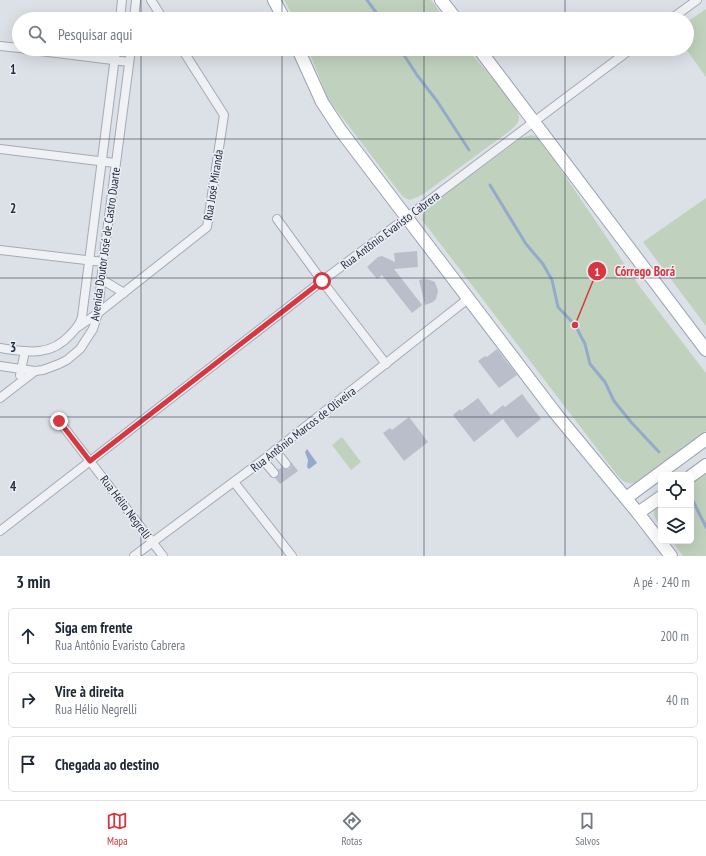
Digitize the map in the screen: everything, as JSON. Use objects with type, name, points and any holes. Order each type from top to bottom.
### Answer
[{"type":"main road","points":[[274,0],[280,12]]},
{"type":"main road","points":[[441,0],[450,12]]},
{"type":"main road","points":[[301,56],[322,102],[341,131],[556,414],[626,498],[671,556]]},
{"type":"main road","points":[[484,56],[706,350]]},
{"type":"main road","points":[[626,498],[706,439]]},
{"type":"main road","points":[[694,474],[706,465]]},
{"type":"main road","points":[[638,513],[658,500]]},
{"type":"street","points":[[121,12],[122,0]]},
{"type":"street","points":[[135,12],[136,0]]},
{"type":"street","points":[[151,0],[159,12]]},
{"type":"street","points":[[681,12],[697,0]]},
{"type":"street","points":[[0,46],[12,47]]},
{"type":"street","points":[[82,56],[129,62]]},
{"type":"street","name":"Avenida Doutor José de Castro Duarte","points":[[0,348],[25,352],[48,350],[64,342],[77,328],[82,317],[115,56]]},
{"type":"street","name":"Avenida Doutor José de Castro Duarte","points":[[0,366],[22,370],[44,370],[67,360],[74,354],[93,329],[98,313],[102,262],[130,56]]},
{"type":"street","name":"Rua José Miranda","points":[[77,328],[207,227],[224,115],[186,56]]},
{"type":"street","name":"Rua Antônio Evaristo Cabrera","points":[[0,531],[322,281],[534,120],[621,56]]},
{"type":"street","points":[[0,149],[115,163]]},
{"type":"street","points":[[277,219],[322,281],[386,364]]},
{"type":"street","points":[[0,250],[102,262]]},
{"type":"street","points":[[101,279],[124,293]]},
{"type":"street","name":"Rua Antônio Marcos de Oliveira","points":[[134,556],[263,460],[469,298]]},
{"type":"street","points":[[18,384],[25,352]]},
{"type":"street","points":[[0,398],[35,371]]},
{"type":"street","name":"Rua Hélio Negrelli","points":[[59,421],[163,556]]},
{"type":"street","points":[[275,450],[286,464]]},
{"type":"street","points":[[263,460],[274,473]]},
{"type":"street","points":[[234,482],[292,556]]},
{"type":"green space","points":[[284,0],[431,0],[440,12],[291,12]]},
{"type":"green space","points":[[706,9],[706,77],[691,56],[694,56],[694,17]]},
{"type":"green space","points":[[311,56],[473,56],[512,103],[519,117],[518,121],[511,130],[422,195],[410,200],[403,197],[328,99]]},
{"type":"green space","points":[[532,135],[541,140],[640,287],[706,373],[706,431],[634,483],[625,482],[618,476],[422,220],[423,214],[429,206],[521,138]]},
{"type":"green space","points":[[706,198],[706,326],[643,242]]},
{"type":"green space","points":[[342,437],[361,462],[351,470],[332,445]]},
{"type":"green space","points":[[706,468],[706,556],[683,556],[674,544],[694,544],[694,477]]},
{"type":"green space","points":[[658,504],[658,523],[654,514],[655,507]]},
{"type":"water","points":[[307,449],[317,463],[309,469],[307,467],[308,460],[305,452]]},
{"type":"building","points":[[417,251],[418,267],[394,269],[422,305],[412,313],[382,275],[377,279],[367,267],[378,257],[382,256],[395,262],[394,253]]},
{"type":"building","points":[[424,279],[435,282],[438,291],[436,299],[425,305],[419,280]]},
{"type":"building","points":[[497,349],[517,375],[499,388],[478,361],[485,356],[487,357]]},
{"type":"building","points":[[522,394],[541,419],[517,438],[503,419],[474,442],[453,415],[478,398],[491,415],[503,405],[505,407]]},
{"type":"building","points":[[409,417],[428,442],[404,461],[383,433],[390,428],[392,430]]},
{"type":"building","points":[[291,462],[298,471],[280,484],[275,478],[279,474],[278,470],[282,467],[284,469],[289,469]]},
{"type":"waterway","points":[[367,0],[376,12]]},
{"type":"waterway","points":[[405,56],[437,101],[469,150]]},
{"type":"waterway","points":[[490,185],[526,244],[543,264],[552,280],[558,307],[575,325],[585,344],[590,364],[605,382],[614,401],[659,452]]},
{"type":"waterway","points":[[694,503],[706,527]]},
{"type":"place","name":"Córrego Borá","points":[[575,325]]},
{"type":"route","points":[[59,421],[90,461],[322,281]]}]
